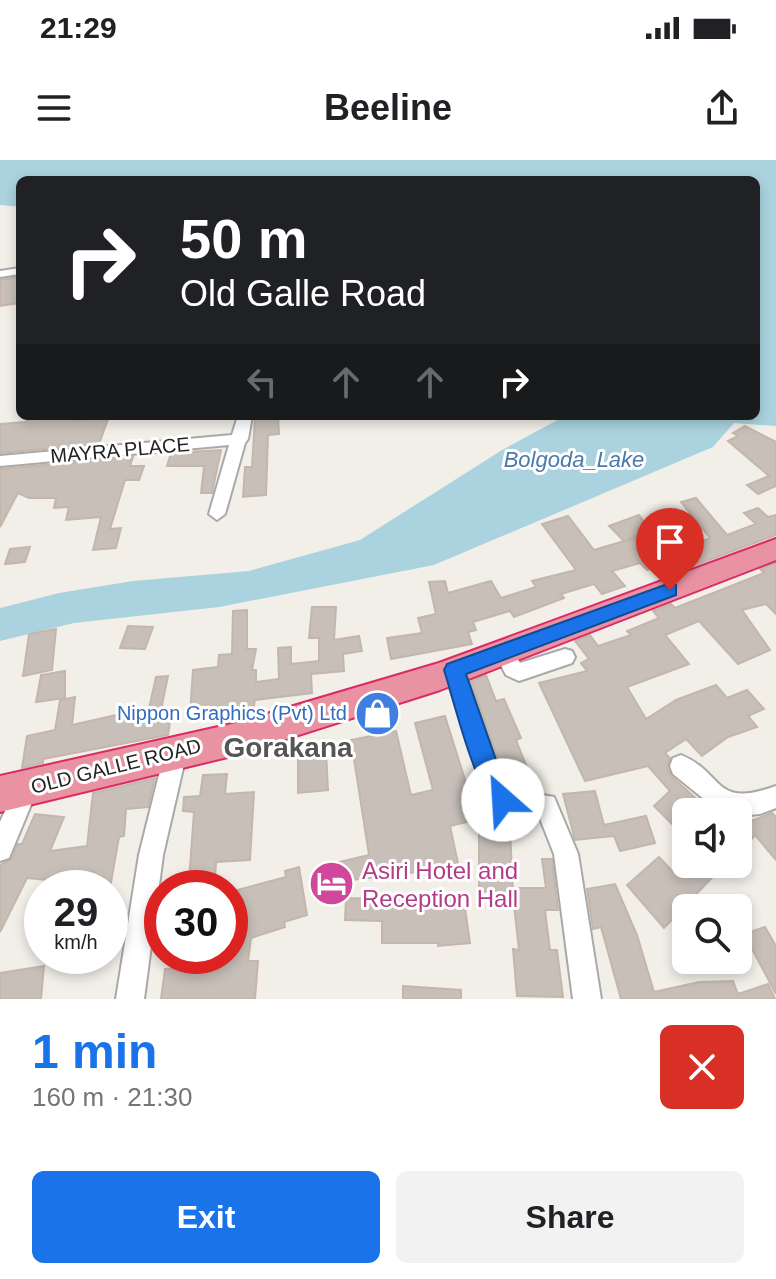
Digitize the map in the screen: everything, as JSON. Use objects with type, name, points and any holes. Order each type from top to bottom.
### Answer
[{"type":"highway","name":"OLD GALLE ROAD","points":[[14,791],[236,739],[454,670],[776,549]]},
{"type":"street","points":[[217,514],[244,420]]},
{"type":"street","name":"MAYRA PLACE","points":[[0,461],[241,439]]},
{"type":"street","points":[[503,650],[513,669],[519,672],[565,657]]},
{"type":"street","points":[[454,670],[494,787],[503,800],[546,805],[566,854],[587,999]]},
{"type":"street","points":[[130,999],[151,855],[176,751]]},
{"type":"street","points":[[681,766],[712,797],[735,805],[753,804],[776,797]]},
{"type":"street","points":[[0,849],[14,791]]},
{"type":"water","name":"Bolgoda_Lake","points":[[0,160],[776,160],[776,426],[734,423],[713,447],[434,565],[219,607],[74,623],[0,641],[0,608],[59,593],[133,581],[249,571],[360,540],[502,450],[558,420],[760,420],[760,176],[16,176],[16,207],[0,205]]},
{"type":"building","points":[[16,278],[16,304],[0,306],[0,280]]},
{"type":"building","points":[[108,420],[99,444],[0,453],[0,424]]},
{"type":"building","points":[[255,420],[278,420],[279,434],[268,435],[266,495],[243,497],[245,467],[252,467]]},
{"type":"building","points":[[745,426],[776,442],[776,486],[758,494],[747,485],[769,476],[728,441],[738,436],[733,433]]},
{"type":"building","points":[[221,450],[212,493],[201,493],[204,466],[167,466],[171,453]]},
{"type":"building","points":[[133,457],[130,466],[144,466],[139,480],[125,480],[110,529],[121,528],[116,548],[93,550],[101,517],[66,520],[69,507],[54,508],[56,498],[29,498],[18,493],[0,527],[0,469]]},
{"type":"building","points":[[696,498],[727,535],[756,524],[744,513],[758,508],[768,517],[776,515],[776,535],[663,577],[654,568],[647,570],[640,563],[612,571],[625,586],[602,594],[594,584],[561,594],[564,598],[514,617],[510,611],[473,622],[476,630],[468,632],[472,644],[391,659],[387,638],[422,633],[418,618],[436,614],[429,582],[445,581],[448,593],[491,581],[501,598],[536,587],[532,581],[576,570],[542,524],[568,516],[594,550],[624,541],[609,526],[639,515],[650,530],[626,541],[635,538],[657,561],[710,538],[681,502]]},
{"type":"building","points":[[30,547],[25,562],[5,564],[10,549]]},
{"type":"building","points":[[776,563],[776,614],[766,604],[742,610],[770,650],[738,664],[699,621],[665,635],[689,664],[627,687],[646,719],[676,700],[716,685],[727,698],[747,690],[764,709],[748,716],[757,727],[728,737],[702,756],[686,739],[665,753],[670,758],[667,767],[671,776],[695,798],[672,798],[672,824],[654,806],[670,791],[648,766],[585,781],[539,683],[587,671],[581,663],[589,659],[575,641],[590,635],[598,646],[631,635],[627,631],[659,618],[653,611],[671,604],[675,608],[764,573],[760,569]]},
{"type":"building","points":[[312,607],[336,607],[334,640],[359,636],[362,651],[343,654],[344,671],[311,674],[312,693],[255,700],[252,715],[216,719],[216,711],[190,715],[193,670],[218,667],[219,655],[232,654],[233,611],[247,610],[247,649],[256,649],[252,670],[256,670],[256,682],[279,679],[278,648],[291,647],[291,664],[319,661],[319,638],[309,638]]},
{"type":"building","points":[[128,626],[153,627],[145,649],[120,648]]},
{"type":"building","points":[[56,629],[52,670],[23,676],[29,634]]},
{"type":"building","points":[[65,671],[65,698],[36,702],[41,675]]},
{"type":"building","points":[[486,675],[496,701],[504,699],[521,738],[516,740],[528,770],[504,776],[471,681]]},
{"type":"building","points":[[168,676],[161,710],[172,709],[168,735],[43,759],[43,763],[22,768],[27,736],[55,730],[60,700],[75,697],[72,725],[125,713],[148,713],[156,677]]},
{"type":"building","points":[[445,716],[466,783],[478,780],[496,828],[510,829],[513,894],[479,891],[479,819],[450,826],[458,863],[405,874],[324,883],[322,866],[369,855],[351,740],[396,731],[411,795],[433,790],[415,723]]},
{"type":"building","points":[[326,751],[328,790],[298,793],[298,754]]},
{"type":"building","points":[[227,774],[225,794],[254,792],[250,860],[216,862],[216,870],[190,870],[194,812],[183,811],[184,797],[200,796],[203,775]]},
{"type":"building","points":[[155,778],[148,807],[126,809],[124,836],[119,837],[113,870],[24,870],[24,884],[0,932],[0,865],[12,859],[35,814],[64,817],[50,851],[87,846],[93,793]]},
{"type":"building","points":[[595,791],[604,825],[646,816],[655,843],[620,851],[614,836],[575,840],[563,794]]},
{"type":"building","points":[[772,813],[776,817],[776,860],[755,835],[752,839],[752,821]]},
{"type":"building","points":[[659,857],[672,871],[672,878],[712,878],[696,894],[672,894],[672,920],[664,928],[627,885]]},
{"type":"building","points":[[542,859],[552,859],[558,910],[545,910],[550,950],[557,950],[563,997],[517,996],[513,949],[519,950],[512,888],[546,888]]},
{"type":"building","points":[[299,867],[307,915],[284,922],[285,927],[251,938],[248,961],[248,887],[286,877],[285,871]]},
{"type":"building","points":[[615,884],[637,935],[654,992],[699,982],[733,981],[738,994],[768,984],[775,999],[621,999],[601,927],[593,929],[587,889]]},
{"type":"building","points":[[463,895],[470,943],[438,946],[438,943],[382,943],[382,921],[345,920],[346,898],[419,900]]},
{"type":"building","points":[[765,927],[776,946],[776,994],[752,949],[752,931]]},
{"type":"building","points":[[248,961],[258,961],[255,999],[161,999],[164,974],[248,974]]},
{"type":"building","points":[[24,969],[24,974],[43,974],[41,999],[0,999],[0,973]]},
{"type":"building","points":[[403,986],[461,990],[461,999],[403,999]]},
{"type":"place","name":"Nippon Graphics (Pvt) Ltd","points":[[378,713]]},
{"type":"place","name":"Asiri Hotel and Reception Hall","points":[[331,884]]},
{"type":"district","name":"Gorakana","points":[[288,747]]},
{"type":"route","points":[[503,800],[494,787],[454,670],[670,590]]}]
